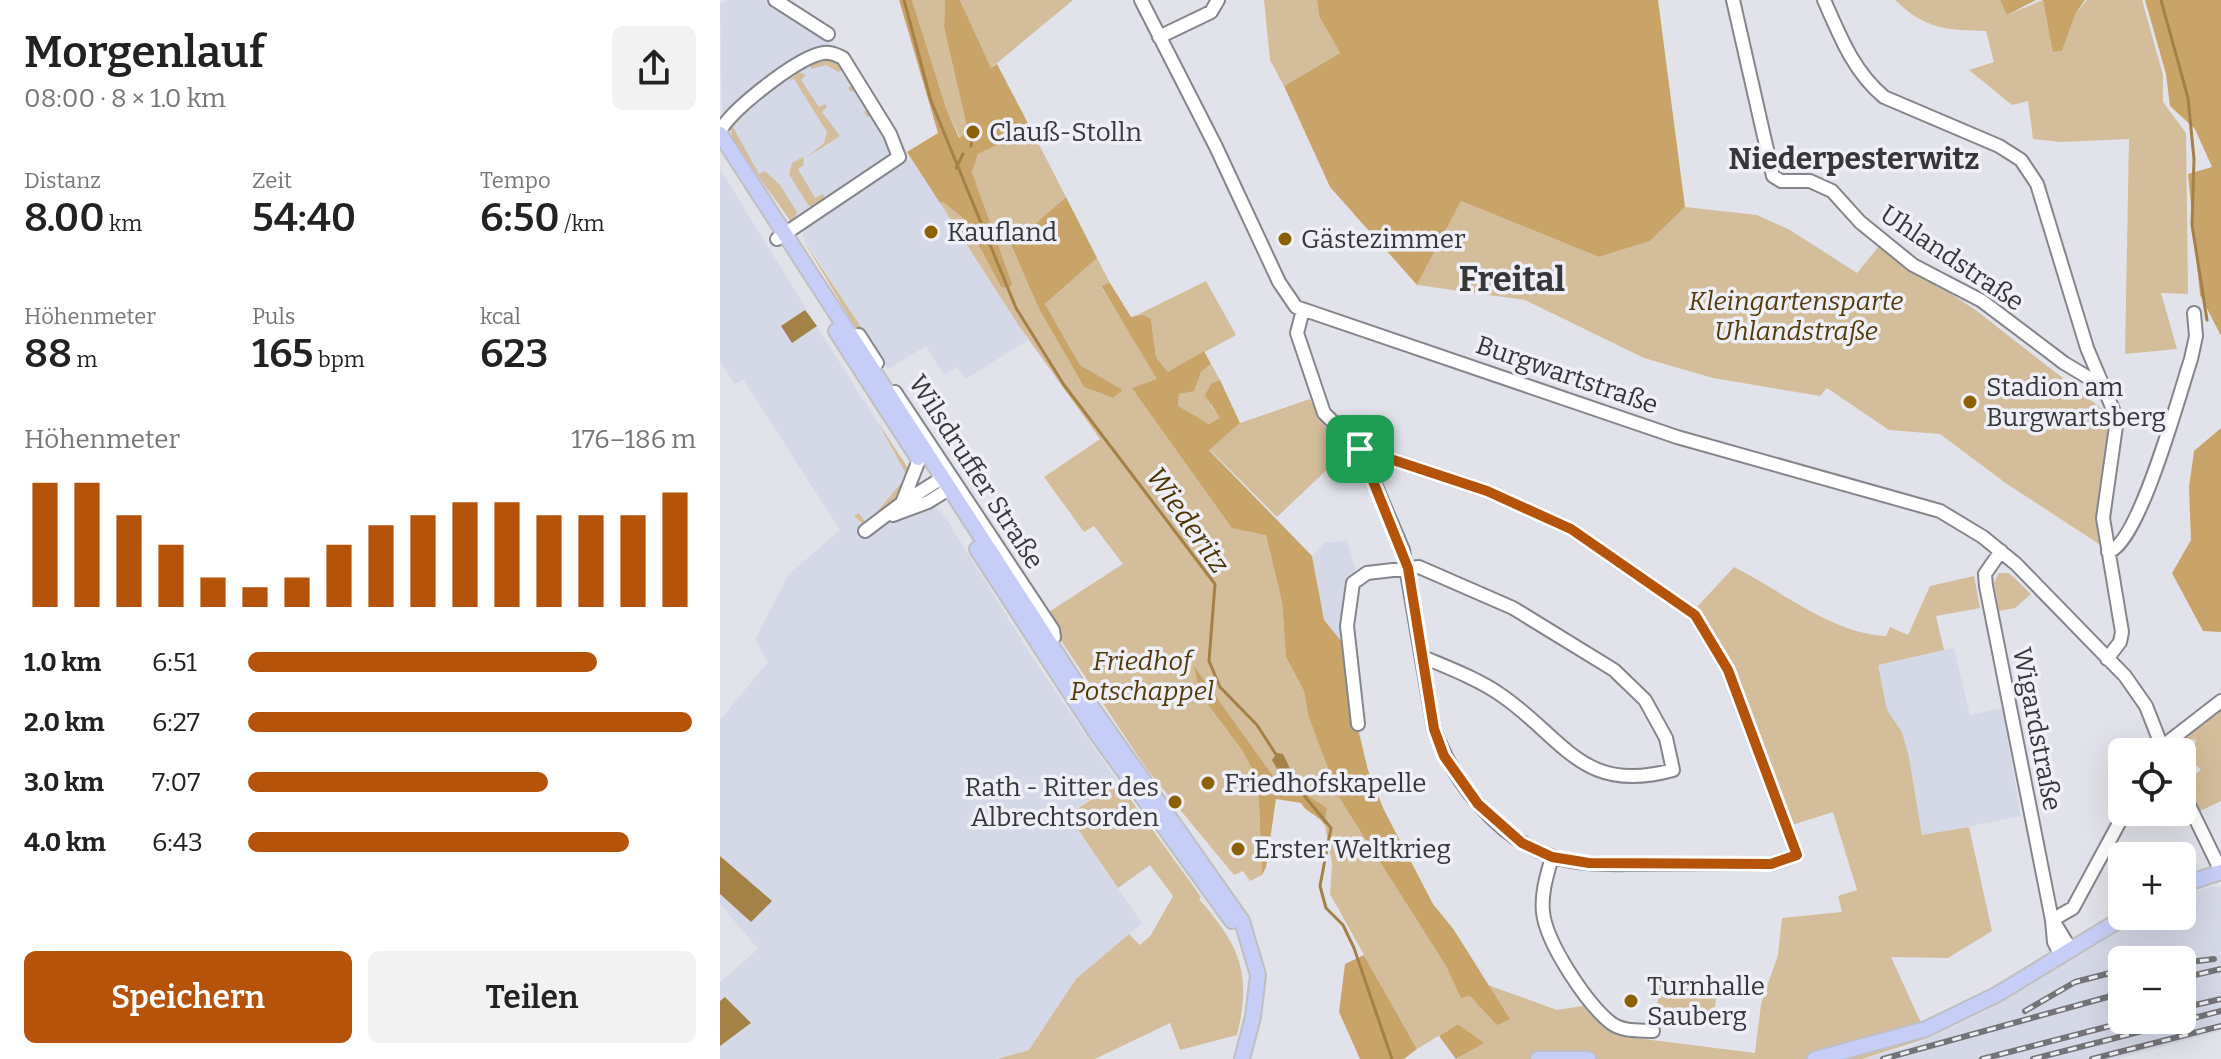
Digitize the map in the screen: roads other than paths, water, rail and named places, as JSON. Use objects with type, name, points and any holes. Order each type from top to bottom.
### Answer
[{"type":"main road","name":"Wilsdruffer Straße","points":[[720,132],[781,236],[1044,644],[1235,908],[1253,949],[1256,985],[1253,1017],[1242,1059]]},
{"type":"main road","name":"Wilsdruffer Straße","points":[[720,151],[781,236]]},
{"type":"main road","name":"Wilsdruffer Straße","points":[[845,337],[919,460],[942,486]]},
{"type":"main road","points":[[2196,880],[2221,871]]},
{"type":"main road","points":[[1815,1059],[1926,1029],[1996,995],[2108,927]]},
{"type":"main road","points":[[1538,1059],[1588,1059]]},
{"type":"street","points":[[775,0],[828,34]]},
{"type":"street","points":[[1141,0],[1283,291],[1303,310],[1297,333],[1324,413],[1360,449],[1408,568],[1434,729],[1444,756],[1478,804],[1522,843],[1552,857],[1589,863],[1771,864],[1797,855],[1728,670],[1695,615],[1571,529],[1487,491],[1360,449]]},
{"type":"street","points":[[1159,37],[1211,12],[1218,0]]},
{"type":"street","name":"Uhlandstraße","points":[[1733,0],[1765,149],[1776,178],[1807,181],[1832,191],[1860,222],[1913,265],[1982,301],[2064,363],[2104,387]]},
{"type":"street","points":[[1824,0],[1848,55],[1870,86],[1884,97],[1946,122],[2021,160],[2037,184],[2087,348],[2118,427],[2103,506],[2122,632],[2120,642],[2107,659]]},
{"type":"street","name":"Wilsdruffer Straße","points":[[720,132],[750,97],[818,54],[832,52],[843,58],[890,134],[899,157],[781,236]]},
{"type":"street","name":"Burgwartstraße","points":[[1303,310],[1677,437],[1914,502],[1961,522],[2001,551],[2139,694],[2156,738]]},
{"type":"street","points":[[2108,552],[2125,541],[2141,508],[2191,359],[2196,336],[2194,313]]},
{"type":"street","name":"Wilsdruffer Straße","points":[[845,337],[861,338],[1053,630],[1054,637],[1044,644]]},
{"type":"street","points":[[890,516],[902,503],[919,460]]},
{"type":"street","points":[[902,503],[942,486]]},
{"type":"street","points":[[865,531],[942,486]]},
{"type":"street","name":"Wigardstraße","points":[[2001,551],[1985,574],[1986,586],[2054,942],[2066,953]]},
{"type":"street","points":[[1358,724],[1347,626],[1350,590],[1357,577],[1367,573],[1408,568],[1441,576],[1513,608],[1614,670],[1645,700],[1666,738],[1673,770],[1651,776],[1616,775],[1592,768],[1571,757],[1502,696],[1423,657]]},
{"type":"street","points":[[2176,738],[2221,701]]},
{"type":"street","points":[[2196,820],[2221,871]]},
{"type":"street","points":[[2052,920],[2073,908],[2117,826]]},
{"type":"street","points":[[1552,857],[1544,885],[1543,914],[1559,955],[1612,1023],[1624,1030],[1653,1031]]},
{"type":"waterway","name":"Wiederitz","points":[[904,0],[931,101],[1016,308],[1064,385],[1215,584],[1209,661],[1220,687],[1257,725],[1277,756]]},
{"type":"waterway","points":[[2161,0],[2188,98],[2194,159],[2192,225],[2207,320]]},
{"type":"waterway","points":[[971,146],[973,132]]},
{"type":"waterway","name":"Wiederitz","points":[[956,168],[963,154]]},
{"type":"waterway","name":"Wiederitz","points":[[1291,780],[1331,828],[1320,886],[1326,908],[1343,925],[1354,948],[1392,1059]]},
{"type":"railway","points":[[2196,961],[2214,959]]},
{"type":"railway","points":[[2196,975],[2221,969]]},
{"type":"railway","points":[[2025,1011],[2075,982],[2108,974]]},
{"type":"railway","points":[[1883,1059],[2108,997]]},
{"type":"railway","points":[[2196,1005],[2221,999]]},
{"type":"railway","points":[[2033,1059],[2221,1011]]},
{"type":"railway","points":[[1982,1059],[2108,1026]]},
{"type":"railway","points":[[2092,1059],[2221,1026]]},
{"type":"place","name":"Clauß-Stolln","points":[[973,132]]},
{"type":"place","name":"Kaufland","points":[[931,232]]},
{"type":"place","name":"Gästezimmer","points":[[1285,239]]},
{"type":"place","name":"Stadion am Burgwartsberg","points":[[1970,402]]},
{"type":"place","name":"Friedhofskapelle","points":[[1208,783]]},
{"type":"place","name":"Rath - Ritter des Albrechtsorden","points":[[1175,802]]},
{"type":"place","name":"Erster Weltkrieg","points":[[1238,849]]},
{"type":"place","name":"Turnhalle Sauberg","points":[[1631,1001]]},
{"type":"district","name":"Niederpesterwitz","points":[[1854,159]]},
{"type":"district","name":"Freital","points":[[1512,279]]},
{"type":"park label","name":"Kleingartensparte Uhlandstraße","points":[[1796,316]]},
{"type":"park label","name":"Friedhof Potschappel","points":[[1142,676]]}]
